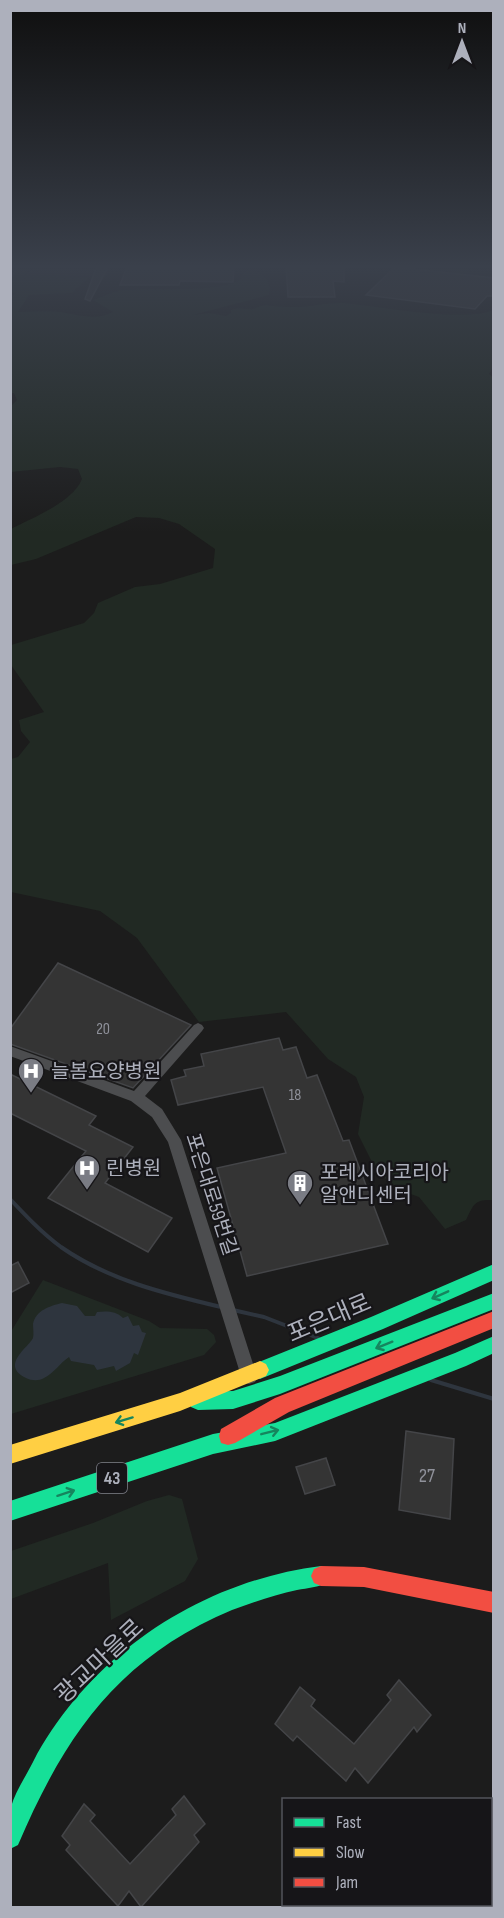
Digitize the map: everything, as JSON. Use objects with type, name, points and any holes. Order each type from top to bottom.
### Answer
[{"type":"main road","name":"포은대로","points":[[10,1455],[180,1402],[249,1376],[494,1272]]},
{"type":"main road","name":"포은대로","points":[[180,1402],[233,1400],[333,1366],[494,1301]]},
{"type":"main road","name":"43","points":[[10,1511],[213,1444],[282,1405],[494,1319]]},
{"type":"main road","points":[[213,1444],[275,1432],[460,1360],[494,1344]]},
{"type":"main road","name":"광교마을로","points":[[10,1837],[35,1776],[68,1721],[91,1694],[135,1653],[180,1622],[213,1606],[262,1589],[327,1576],[367,1578],[494,1603]]},
{"type":"street","points":[[136,1097],[198,1028]]},
{"type":"street","name":"포은대로59번길","points":[[10,1051],[136,1097],[157,1113],[174,1140],[249,1376]]},
{"type":"shaded area","points":[[11,355],[493,355],[493,367],[489,374],[494,378],[494,1200],[482,1200],[475,1204],[466,1220],[445,1229],[419,1197],[394,1188],[374,1166],[358,1134],[364,1097],[356,1077],[328,1059],[286,1012],[199,1022],[137,938],[100,911],[11,892],[11,759],[18,757],[30,742],[21,731],[19,720],[44,712],[11,665],[11,645],[84,623],[94,613],[98,603],[135,587],[160,584],[213,568],[215,549],[179,524],[159,518],[136,517],[36,559],[11,565],[11,529],[61,502],[70,495],[82,479],[78,469],[60,467],[11,472],[11,406],[17,400],[14,393],[11,393]]},
{"type":"shaded area","points":[[43,1280],[149,1321],[160,1328],[207,1329],[214,1335],[216,1342],[204,1355],[11,1414],[10,1333]]},
{"type":"shaded area","points":[[62,1303],[77,1306],[85,1316],[95,1316],[97,1312],[104,1312],[114,1313],[123,1318],[128,1316],[133,1326],[139,1325],[142,1332],[146,1333],[138,1355],[134,1353],[130,1363],[116,1371],[114,1366],[97,1370],[94,1365],[71,1361],[69,1357],[40,1380],[28,1379],[19,1373],[15,1368],[15,1362],[33,1338],[33,1324],[37,1315],[44,1309]]},
{"type":"shaded area","points":[[169,1495],[182,1499],[198,1559],[185,1581],[111,1620],[108,1563],[11,1599],[11,1551]]},
{"type":"building","points":[[58,963],[191,1025],[133,1088],[10,1044],[10,1029]]},
{"type":"building","name":"포레시아코리아 알앤디센터","points":[[279,1038],[283,1050],[296,1047],[307,1078],[317,1075],[343,1141],[349,1140],[388,1244],[247,1276],[217,1168],[286,1153],[263,1087],[178,1105],[171,1080],[186,1076],[184,1070],[204,1066],[201,1054]]},
{"type":"building","name":"린병원","points":[[10,1074],[96,1116],[89,1125],[133,1147],[105,1183],[172,1218],[148,1252],[48,1198],[86,1151],[10,1113]]},
{"type":"building","points":[[18,1262],[29,1283],[10,1293],[10,1266]]},
{"type":"building","points":[[406,1431],[454,1439],[450,1519],[399,1510]]},
{"type":"building","points":[[326,1458],[335,1485],[305,1494],[296,1467]]},
{"type":"building","points":[[399,1680],[431,1715],[417,1732],[414,1727],[368,1783],[355,1768],[346,1781],[297,1736],[293,1741],[275,1724],[300,1687],[315,1700],[311,1706],[354,1744],[391,1700],[387,1695]]},
{"type":"building","points":[[184,1796],[205,1824],[194,1835],[199,1842],[141,1907],[129,1891],[118,1906],[66,1850],[70,1845],[62,1836],[84,1804],[95,1815],[90,1821],[130,1864],[176,1815],[172,1809]]},
{"type":"waterway","points":[[10,1199],[54,1242],[79,1259],[138,1284],[221,1307]]},
{"type":"waterway","points":[[233,1310],[264,1317],[318,1338]]},
{"type":"waterway","points":[[431,1380],[494,1399]]},
{"type":"traffic: fast","points":[[260,1370],[377,1323],[494,1272]]},
{"type":"traffic: fast","points":[[198,1401],[233,1400],[280,1385],[494,1301]]},
{"type":"traffic: fast","points":[[10,1511],[213,1444],[275,1432],[460,1360],[494,1344]]},
{"type":"traffic: fast","points":[[10,1837],[47,1759],[68,1725],[93,1694],[121,1666],[152,1641],[188,1620],[229,1601],[286,1582],[321,1576]]},
{"type":"traffic: slow","points":[[10,1455],[180,1402],[260,1370]]},
{"type":"traffic: jam","points":[[228,1436],[282,1405],[494,1319]]},
{"type":"traffic: jam","points":[[321,1576],[364,1577],[494,1603]]},
{"type":"place","name":"늘봄요양병원","points":[[31,1094]]},
{"type":"place","name":"린병원","points":[[87,1191]]},
{"type":"place","name":"포레시아코리아 알앤디센터","points":[[300,1206]]}]
